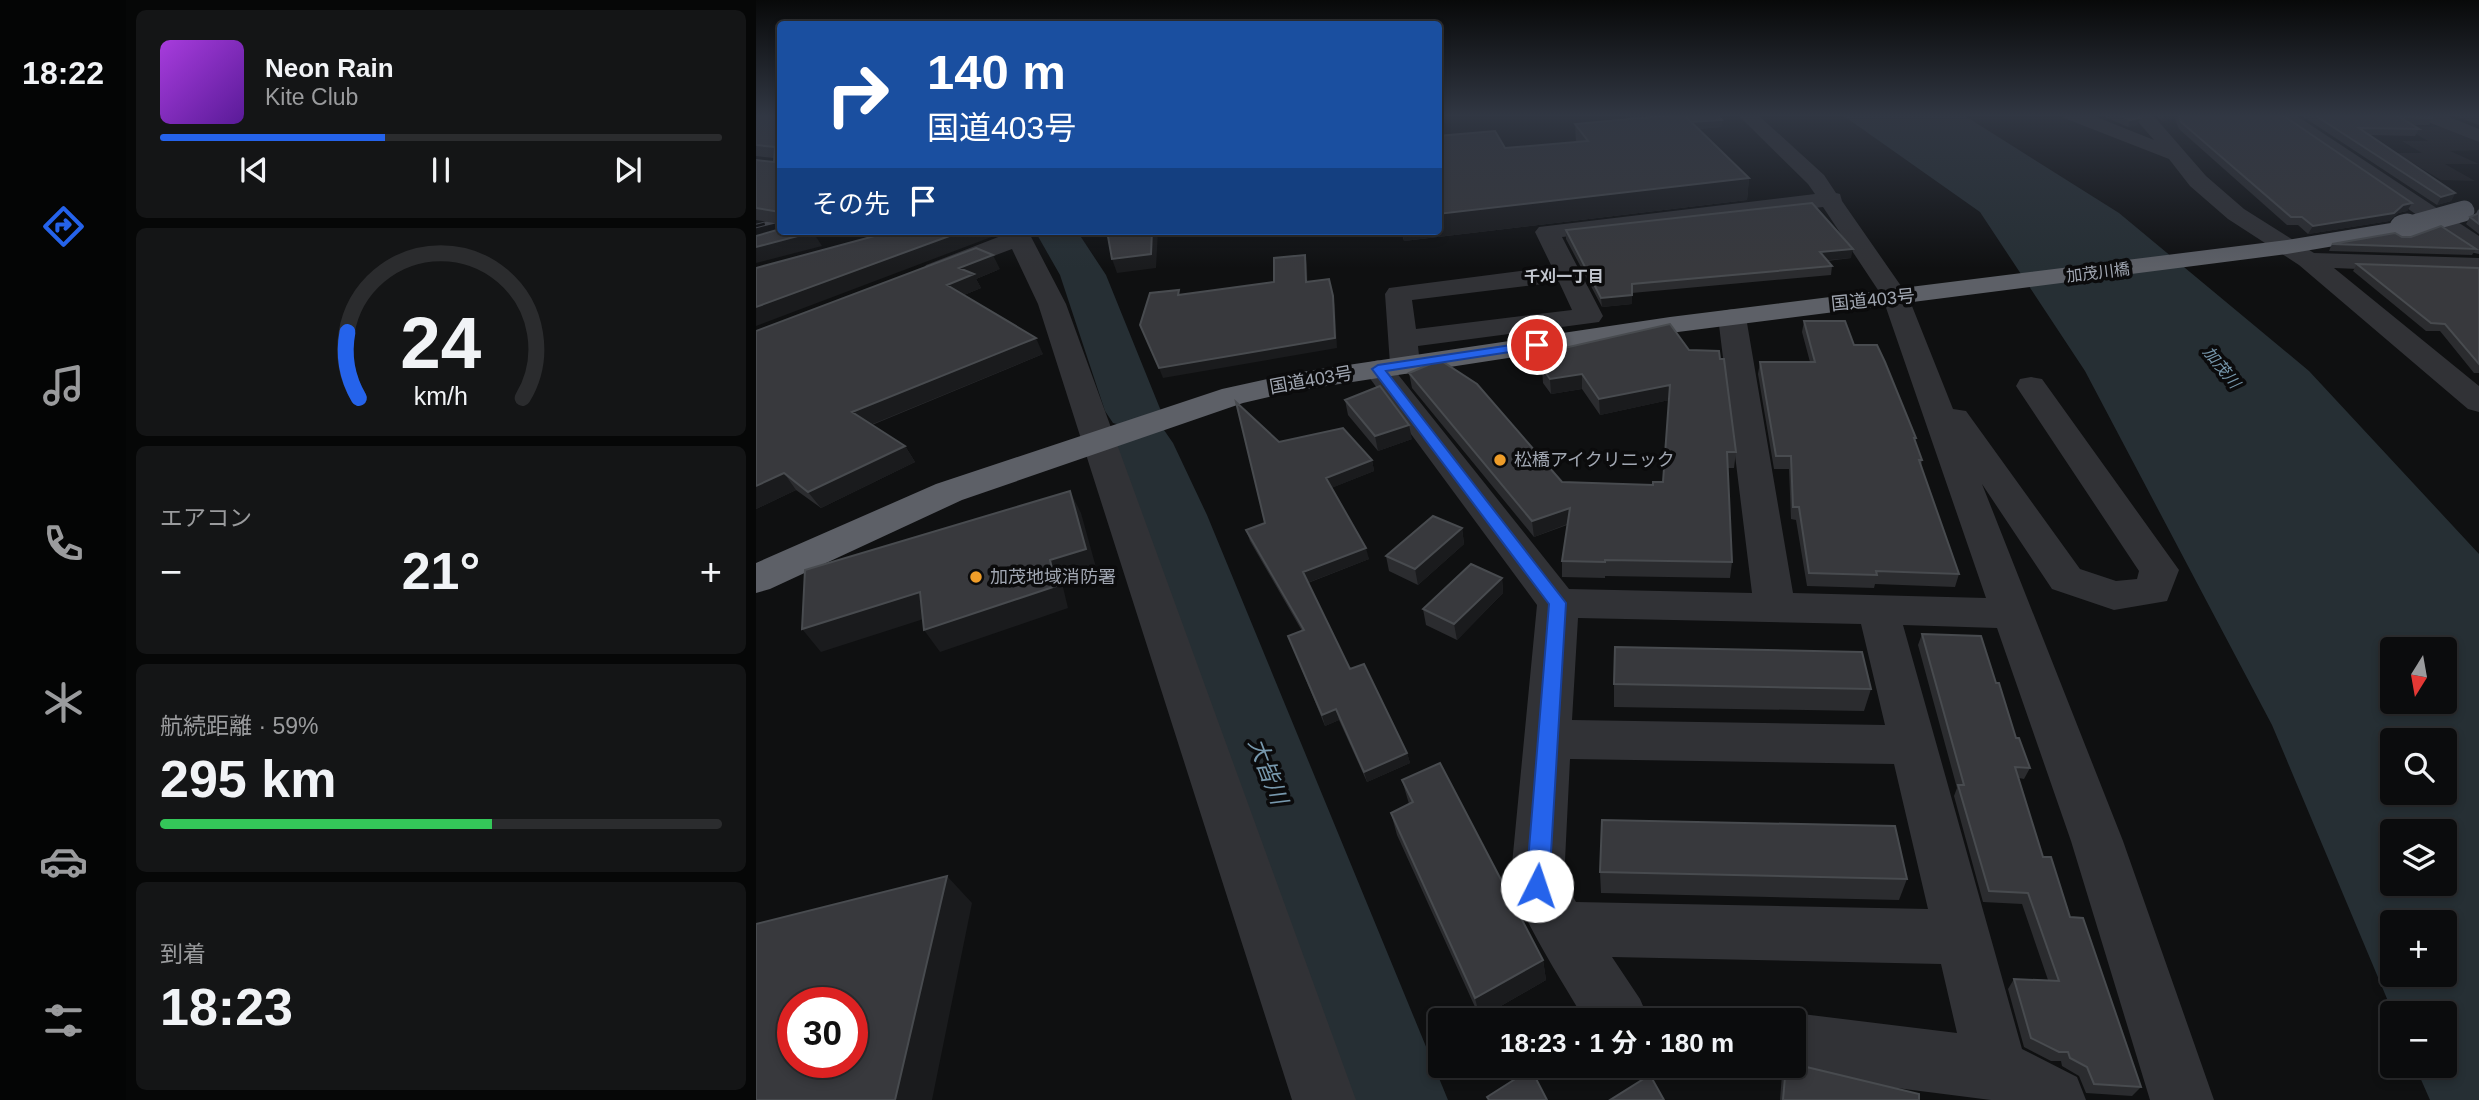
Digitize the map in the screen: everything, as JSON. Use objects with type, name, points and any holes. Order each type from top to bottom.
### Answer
[{"type":"highway","points":[[2297,254],[2472,208]]},
{"type":"highway","name":"加茂川橋","points":[[1939,293],[2258,251],[2297,254]]},
{"type":"highway","name":"国道403号","points":[[756,579],[949,492],[1233,396],[1395,358],[1895,296],[1939,293]]},
{"type":"street","points":[[1800,165],[1832,199],[1895,296],[2097,841],[2182,1100]]},
{"type":"street","points":[[2151,165],[2158,171]]},
{"type":"street","points":[[2184,165],[2236,214],[2297,254],[2479,402]]},
{"type":"street","points":[[2357,165],[2479,247]]},
{"type":"street","points":[[1395,358],[1590,316],[1547,232],[1832,199]]},
{"type":"street","points":[[907,280],[1016,235]]},
{"type":"street","points":[[1018,235],[1052,304],[1324,1100]]},
{"type":"street","points":[[2297,254],[2479,266]]},
{"type":"street","points":[[1568,273],[1398,294],[1395,358],[1558,603],[1537,886],[1611,1008]]},
{"type":"street","points":[[1732,317],[1775,608]]},
{"type":"street","points":[[1923,370],[2066,579],[2114,596],[2153,591],[2159,570],[2031,386]]},
{"type":"street","points":[[1558,603],[2013,613]]},
{"type":"street","points":[[1878,610],[1997,1069]]},
{"type":"street","points":[[1548,739],[1913,745]]},
{"type":"street","points":[[1561,929],[1963,937]]},
{"type":"street","points":[[1806,1045],[1997,1069],[2054,1100]]},
{"type":"shaded area","points":[[2417,165],[2447,165],[2475,181],[2441,180]]},
{"type":"water","name":"加茂川","points":[[1914,165],[2043,165],[2119,213],[2309,371],[2479,554],[2479,1100],[2430,1100],[2420,1078],[2457,1078],[2457,1001],[2388,1001],[2382,987],[2457,987],[2457,910],[2380,910],[2380,982],[2272,725],[2085,371],[1980,212]]},
{"type":"building","points":[[756,165],[777,165],[777,212],[756,208]]},
{"type":"building","points":[[1442,165],[1736,165],[1749,178],[1442,214]]},
{"type":"building","points":[[2231,165],[2357,165],[2412,203],[2403,205],[2394,213],[2313,226],[2302,217],[2291,217]]},
{"type":"building","points":[[2392,165],[2414,165],[2455,193],[2441,197]]},
{"type":"building","points":[[1812,203],[1853,249],[1820,252],[1832,266],[1632,284],[1632,295],[1601,298],[1566,230]]},
{"type":"building","points":[[2479,210],[2479,224],[2470,217]]},
{"type":"building","points":[[2441,226],[2476,249],[2332,244],[2395,233],[2402,237],[2411,237]]},
{"type":"building","points":[[777,230],[777,235],[802,235],[756,247],[756,236]]},
{"type":"building","points":[[878,235],[952,235],[756,307],[756,268]]},
{"type":"building","points":[[1108,235],[1152,235],[1151,254],[1112,259]]},
{"type":"building","points":[[976,248],[993,255],[959,268],[974,274],[947,285],[1036,338],[852,412],[905,446],[808,492],[784,473],[756,486],[756,331]]},
{"type":"building","points":[[1305,255],[1306,282],[1329,279],[1333,296],[1335,338],[1159,368],[1140,325],[1150,293],[1179,290],[1178,295],[1274,282],[1274,258]]},
{"type":"building","points":[[2357,264],[2479,268],[2479,364],[2445,324],[2431,323]]},
{"type":"building","points":[[1804,321],[1845,321],[1854,345],[1877,345],[1916,438],[1922,460],[1919,460],[1959,574],[1876,571],[1877,575],[1809,573],[1799,507],[1793,507],[1791,456],[1776,456],[1760,362],[1815,362]]},
{"type":"building","points":[[1670,324],[1689,350],[1719,351],[1720,359],[1724,359],[1736,452],[1727,452],[1732,562],[1562,561],[1570,508],[1532,521],[1409,373],[1440,360],[1477,384],[1562,482],[1653,485],[1653,482],[1663,482],[1670,385],[1599,399],[1582,374],[1550,379],[1542,368],[1542,353]]},
{"type":"building","points":[[1380,386],[1409,425],[1375,436],[1345,400]]},
{"type":"building","points":[[1236,402],[1279,442],[1343,428],[1372,460],[1326,478],[1366,548],[1303,572],[1350,669],[1364,664],[1407,753],[1364,772],[1336,709],[1322,715],[1288,636],[1304,630],[1246,530],[1265,523]]},
{"type":"building","name":"加茂地域消防署","points":[[1070,491],[1086,549],[1050,560],[1056,586],[924,630],[920,592],[802,629],[805,570]]},
{"type":"building","points":[[1433,516],[1462,528],[1415,569],[1386,556]]},
{"type":"building","points":[[1471,564],[1502,578],[1454,624],[1423,609]]},
{"type":"building","points":[[1922,634],[1981,636],[2016,738],[2019,738],[2030,768],[2015,767],[2043,857],[2051,857],[2070,917],[2083,918],[2141,1087],[2094,1084],[2087,1067],[2070,1058],[2068,1052],[2059,1052],[2031,1038],[2014,979],[2059,981],[2028,893],[1989,891],[1958,785],[1964,785]]},
{"type":"building","points":[[1615,647],[1862,652],[1871,689],[1614,684]]},
{"type":"building","points":[[1440,763],[1543,960],[1475,998],[1391,813],[1413,802],[1402,780]]},
{"type":"building","points":[[1602,820],[1895,826],[1907,879],[1600,872]]},
{"type":"building","points":[[947,876],[895,1100],[756,1100],[756,924]]},
{"type":"building","points":[[1806,1067],[1919,1094],[1919,1100],[1783,1100],[1785,1078],[1806,1078]]},
{"type":"building","points":[[1517,1078],[1536,1078],[1547,1100],[1489,1100],[1487,1097]]},
{"type":"building","points":[[1645,1078],[1652,1078],[1664,1100],[1610,1100]]},
{"type":"waterway","name":"大皆川","points":[[1058,235],[1083,275],[1133,411]]},
{"type":"waterway","name":"大皆川","points":[[1143,443],[1174,515],[1392,1100]]},
{"type":"railway","points":[[756,226],[777,221]]},
{"type":"place","name":"松橋アイクリニック","points":[[1500,460]]},
{"type":"place","name":"加茂地域消防署","points":[[976,577]]},
{"type":"district","name":"千刈一丁目","points":[[1564,276]]},
{"type":"route","points":[[1537,345],[1378,369],[1558,603],[1537,886]]}]
